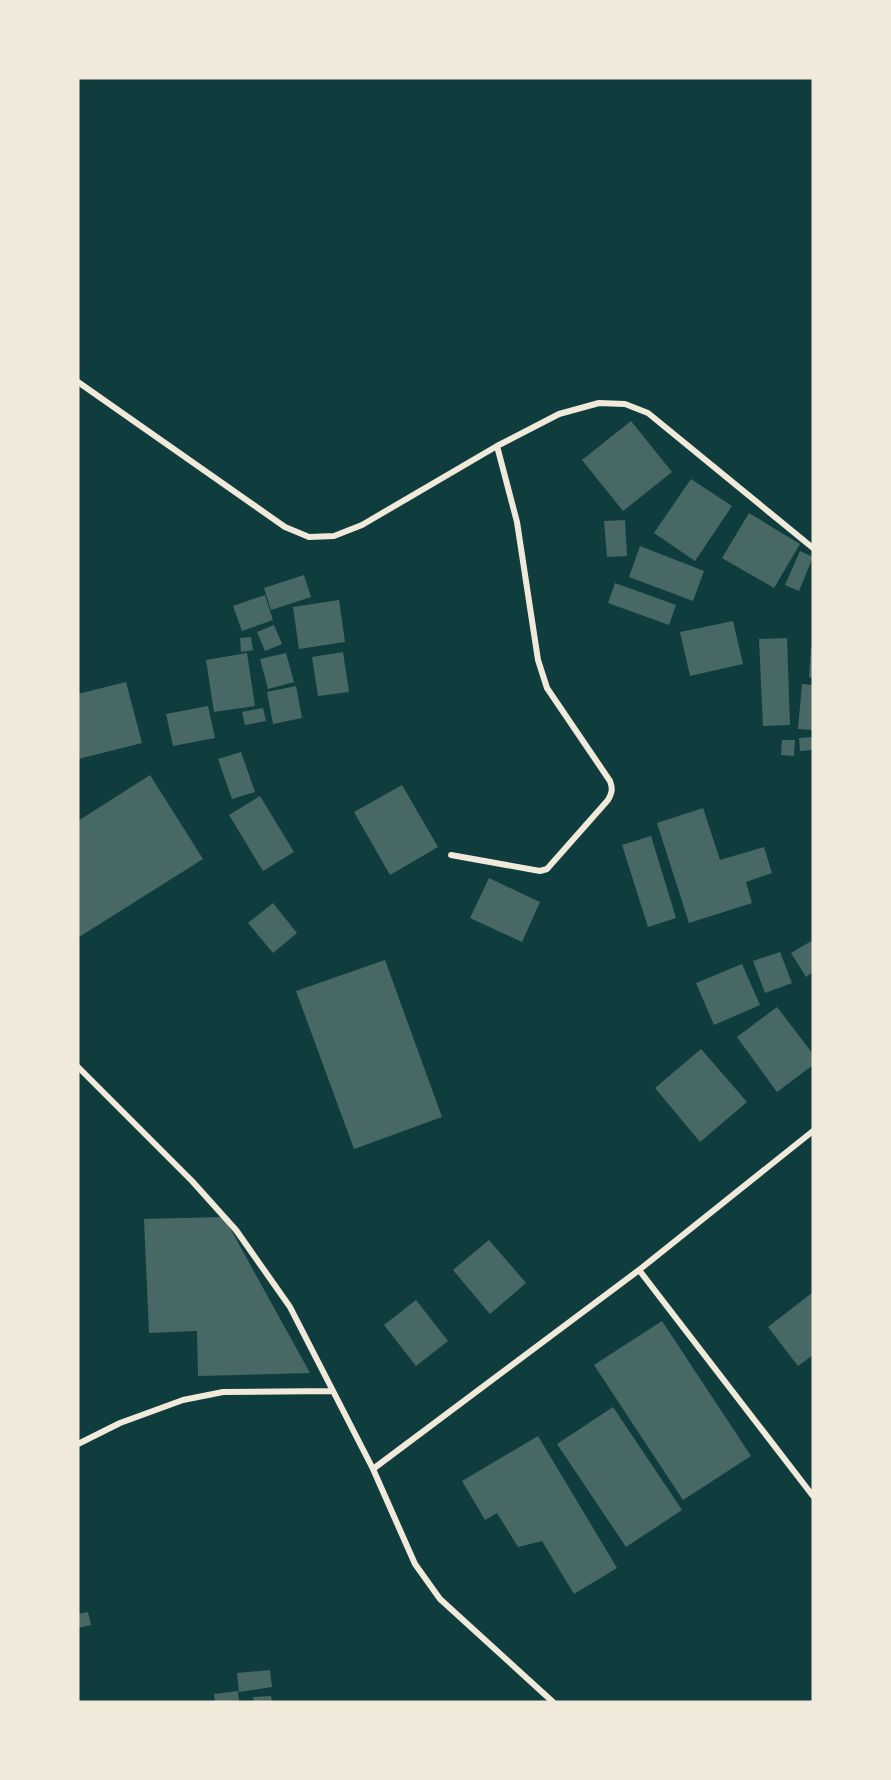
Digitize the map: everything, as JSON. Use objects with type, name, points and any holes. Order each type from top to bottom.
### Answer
[{"type":"street","points":[[78,382],[285,526],[309,537],[334,536],[362,525],[497,446],[559,414],[599,403],[625,404],[648,413],[813,548]]},
{"type":"street","points":[[451,855],[540,871],[547,869],[608,800],[613,788],[547,688],[538,660],[517,522],[497,446]]},
{"type":"street","points":[[78,1067],[192,1181],[236,1230],[290,1307],[373,1469],[415,1564],[440,1599],[553,1702]]},
{"type":"street","points":[[373,1469],[639,1270],[813,1131]]},
{"type":"street","points":[[639,1270],[813,1496]]},
{"type":"street","points":[[78,1444],[120,1423],[183,1400],[223,1392],[333,1392]]},
{"type":"building","points":[[631,421],[672,472],[623,511],[582,460]]},
{"type":"building","points":[[691,479],[732,506],[695,561],[654,533]]},
{"type":"building","points":[[749,513],[800,544],[774,588],[722,558]]},
{"type":"building","points":[[625,520],[627,556],[607,557],[604,521]]},
{"type":"building","points":[[640,546],[704,571],[693,601],[629,577]]},
{"type":"building","points":[[800,551],[813,557],[799,591],[785,585]]},
{"type":"building","points":[[304,575],[311,597],[271,610],[264,588]]},
{"type":"building","points":[[615,583],[676,605],[669,625],[608,603]]},
{"type":"building","points":[[265,595],[273,620],[242,631],[233,606]]},
{"type":"building","points":[[339,600],[345,642],[299,649],[293,607]]},
{"type":"building","points":[[733,621],[743,664],[690,676],[680,632]]},
{"type":"building","points":[[274,625],[282,644],[265,651],[257,632]]},
{"type":"building","points":[[251,637],[253,650],[241,652],[240,638]]},
{"type":"building","points":[[787,638],[790,725],[763,726],[759,639]]},
{"type":"building","points":[[811,648],[813,648],[813,678],[809,677]]},
{"type":"building","points":[[343,652],[349,692],[318,696],[312,657]]},
{"type":"building","points":[[247,653],[255,706],[214,712],[206,660]]},
{"type":"building","points":[[286,653],[294,682],[268,689],[260,659]]},
{"type":"building","points":[[126,682],[142,743],[78,759],[78,694]]},
{"type":"building","points":[[802,684],[813,685],[813,730],[798,729]]},
{"type":"building","points":[[296,686],[302,718],[273,724],[267,692]]},
{"type":"building","points":[[208,706],[215,738],[173,746],[166,714]]},
{"type":"building","points":[[263,708],[266,721],[245,725],[242,712]]},
{"type":"building","points":[[813,737],[813,750],[800,751],[799,738]]},
{"type":"building","points":[[782,740],[795,740],[794,756],[781,755]]},
{"type":"building","points":[[241,752],[255,792],[232,799],[218,759]]},
{"type":"building","points":[[150,775],[203,859],[79,937],[78,821]]},
{"type":"building","points":[[402,785],[438,847],[390,875],[354,812]]},
{"type":"building","points":[[260,796],[294,852],[263,871],[229,815]]},
{"type":"building","points":[[703,808],[720,860],[764,847],[772,873],[746,882],[752,903],[689,923],[657,823]]},
{"type":"building","points":[[651,836],[676,918],[648,927],[622,845]]},
{"type":"building","points":[[489,878],[540,902],[522,942],[470,918]]},
{"type":"building","points":[[273,903],[297,933],[273,953],[248,923]]},
{"type":"building","points":[[813,940],[813,972],[806,977],[791,953]]},
{"type":"building","points":[[780,952],[792,983],[765,993],[753,961]]},
{"type":"building","points":[[385,960],[442,1117],[354,1149],[296,991]]},
{"type":"building","points":[[742,964],[760,1005],[714,1025],[696,983]]},
{"type":"building","points":[[777,1007],[813,1054],[813,1065],[777,1092],[737,1037]]},
{"type":"building","points":[[701,1049],[747,1102],[700,1142],[655,1088]]},
{"type":"building","points":[[224,1217],[310,1373],[198,1376],[197,1331],[149,1333],[144,1219]]},
{"type":"building","points":[[489,1240],[526,1283],[490,1314],[453,1270]]},
{"type":"building","points":[[813,1292],[813,1355],[798,1366],[768,1327]]},
{"type":"building","points":[[416,1300],[448,1341],[416,1366],[384,1325]]},
{"type":"building","points":[[662,1321],[751,1456],[683,1500],[594,1365]]},
{"type":"building","points":[[613,1407],[682,1510],[626,1547],[557,1444]]},
{"type":"building","points":[[538,1436],[617,1568],[574,1594],[542,1541],[518,1547],[497,1513],[485,1520],[462,1481]]},
{"type":"building","points":[[88,1612],[91,1625],[78,1628],[78,1614]]},
{"type":"building","points":[[270,1670],[272,1687],[239,1692],[237,1673]]},
{"type":"building","points":[[238,1691],[239,1702],[215,1702],[214,1694]]},
{"type":"building","points":[[271,1696],[272,1702],[254,1702],[253,1697]]}]
